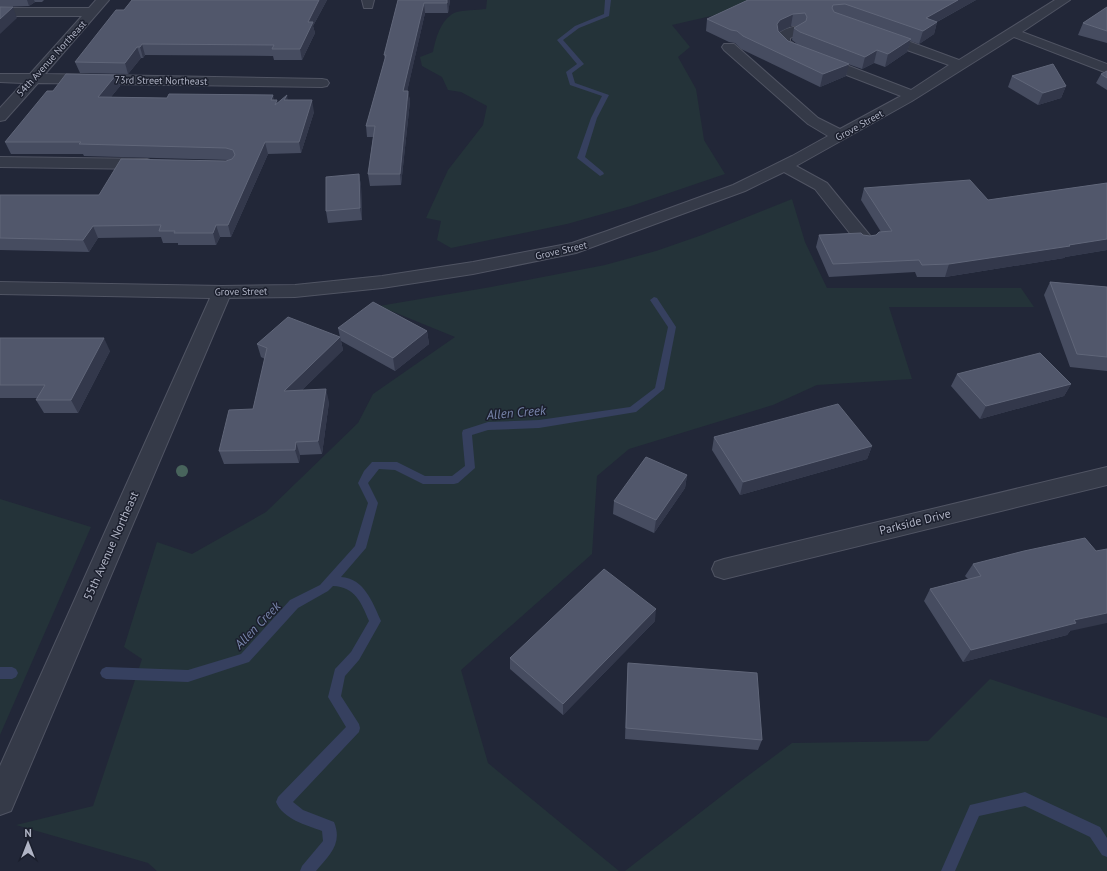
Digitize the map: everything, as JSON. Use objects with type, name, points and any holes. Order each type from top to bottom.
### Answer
[{"type":"street","name":"54th Avenue Northeast","points":[[0,117],[103,0]]},
{"type":"street","name":"Grove Street","points":[[0,288],[222,292],[295,291],[382,282],[473,268],[576,248],[739,188],[784,166],[912,95],[1064,0]]},
{"type":"street","points":[[0,12],[92,12]]},
{"type":"street","points":[[797,30],[783,36],[784,43],[792,49],[845,71],[912,95]]},
{"type":"street","points":[[867,31],[961,65]]},
{"type":"street","points":[[1012,32],[1107,69]]},
{"type":"street","points":[[729,47],[813,121],[840,136]]},
{"type":"street","name":"73rd Street Northeast","points":[[0,78],[322,83]]},
{"type":"street","points":[[0,162],[158,165]]},
{"type":"street","points":[[784,166],[821,186],[866,242]]},
{"type":"street","name":"55th Avenue Northeast","points":[[0,800],[222,292]]},
{"type":"street","name":"Parkside Drive","points":[[724,568],[1107,476]]},
{"type":"shaded area","points":[[487,0],[748,0],[755,4],[733,11],[672,25],[690,47],[678,57],[696,89],[704,140],[725,174],[631,206],[567,224],[451,248],[437,240],[441,221],[426,218],[448,170],[483,125],[487,106],[461,92],[448,90],[442,77],[422,66],[420,57],[433,52],[439,30],[449,16],[460,11],[486,9]]},
{"type":"shaded area","points":[[792,199],[805,242],[827,288],[1021,288],[1034,307],[889,307],[912,379],[817,385],[773,405],[629,449],[597,476],[592,554],[461,670],[488,763],[619,871],[157,871],[148,863],[16,825],[93,806],[142,659],[124,647],[157,542],[192,554],[266,512],[358,423],[373,394],[455,337],[379,306],[491,287],[605,265],[656,251],[702,235]]},
{"type":"shaded area","points":[[0,499],[91,527],[0,735]]},
{"type":"shaded area","points":[[990,679],[1107,718],[1107,871],[625,871],[792,743],[928,741]]},
{"type":"building","points":[[132,0],[319,0],[308,22],[313,22],[300,49],[272,49],[274,45],[142,44],[140,47],[137,47],[125,63],[75,62],[116,10],[124,10]]},
{"type":"building","points":[[398,0],[447,0],[447,3],[424,3],[403,91],[408,91],[400,174],[368,174],[375,126],[366,126],[386,55],[384,55]]},
{"type":"building","points":[[748,0],[958,0],[926,18],[937,22],[923,31],[845,4],[833,5],[832,8],[834,12],[911,39],[888,54],[877,50],[865,57],[800,32],[794,28],[806,21],[807,17],[805,13],[793,14],[780,20],[777,24],[778,31],[788,41],[849,64],[823,74],[743,36],[737,31],[731,30],[707,19]]},
{"type":"building","points":[[0,7],[13,7],[0,19]]},
{"type":"building","points":[[1107,7],[1107,31],[1083,23]]},
{"type":"building","points":[[1053,64],[1066,86],[1043,93],[1012,76]]},
{"type":"building","points":[[1107,71],[1107,78],[1101,74]]},
{"type":"building","points":[[66,74],[116,75],[98,97],[167,98],[169,94],[273,95],[271,100],[277,100],[275,105],[287,95],[284,100],[312,100],[299,142],[265,142],[228,225],[216,225],[213,233],[174,233],[175,231],[159,231],[161,225],[93,226],[83,240],[0,238],[0,195],[99,195],[121,159],[226,161],[232,159],[235,155],[233,150],[226,148],[79,144],[81,142],[5,142],[47,91],[53,91]]},
{"type":"building","points":[[359,174],[360,208],[326,211],[326,177]]},
{"type":"building","points":[[970,180],[988,200],[1107,183],[1107,239],[949,264],[922,265],[919,260],[833,264],[819,235],[861,233],[863,235],[870,236],[876,235],[879,232],[892,231],[864,188]]},
{"type":"building","points":[[1050,282],[1107,287],[1107,357],[1077,354]]},
{"type":"building","points":[[373,302],[427,331],[393,358],[338,328]]},
{"type":"building","points":[[288,317],[340,337],[284,391],[326,389],[318,441],[296,442],[295,450],[219,451],[229,410],[253,409],[267,348],[257,344]]},
{"type":"building","points":[[0,338],[104,338],[71,400],[36,400],[45,385],[0,385]]},
{"type":"building","points":[[1040,353],[1071,384],[986,406],[957,374]]},
{"type":"building","points":[[838,404],[872,446],[743,482],[714,437]]},
{"type":"building","points":[[646,457],[687,475],[656,520],[614,501]]},
{"type":"building","points":[[1085,538],[1096,551],[1107,549],[1107,613],[1074,620],[1076,623],[971,650],[930,589],[981,576],[973,564]]},
{"type":"building","points":[[604,569],[656,609],[563,704],[510,658]]},
{"type":"building","points":[[628,663],[757,673],[762,740],[626,728]]},
{"type":"waterway","name":"Allen Creek","points":[[600,174],[581,158],[594,118],[606,95],[572,84],[569,72],[581,64],[560,40],[577,27],[607,15],[608,0]]},
{"type":"waterway","name":"Allen Creek","points":[[330,581],[360,548],[373,503],[363,483],[368,474],[376,465],[397,466],[423,480],[454,480],[470,468],[467,433],[488,426],[539,424],[633,410],[659,389],[672,327],[654,300]]},
{"type":"waterway","name":"Allen Creek","points":[[106,673],[188,676],[245,658],[294,604],[324,588],[330,581]]},
{"type":"waterway","points":[[307,871],[330,843],[329,827],[298,815],[283,802],[354,728],[334,697],[339,673],[355,656],[375,621],[363,595],[346,582],[330,581]]},
{"type":"waterway","name":"Allen Creek","points":[[0,673],[12,673]]},
{"type":"waterway","points":[[948,871],[975,810],[1025,799],[1095,832],[1107,850]]}]
